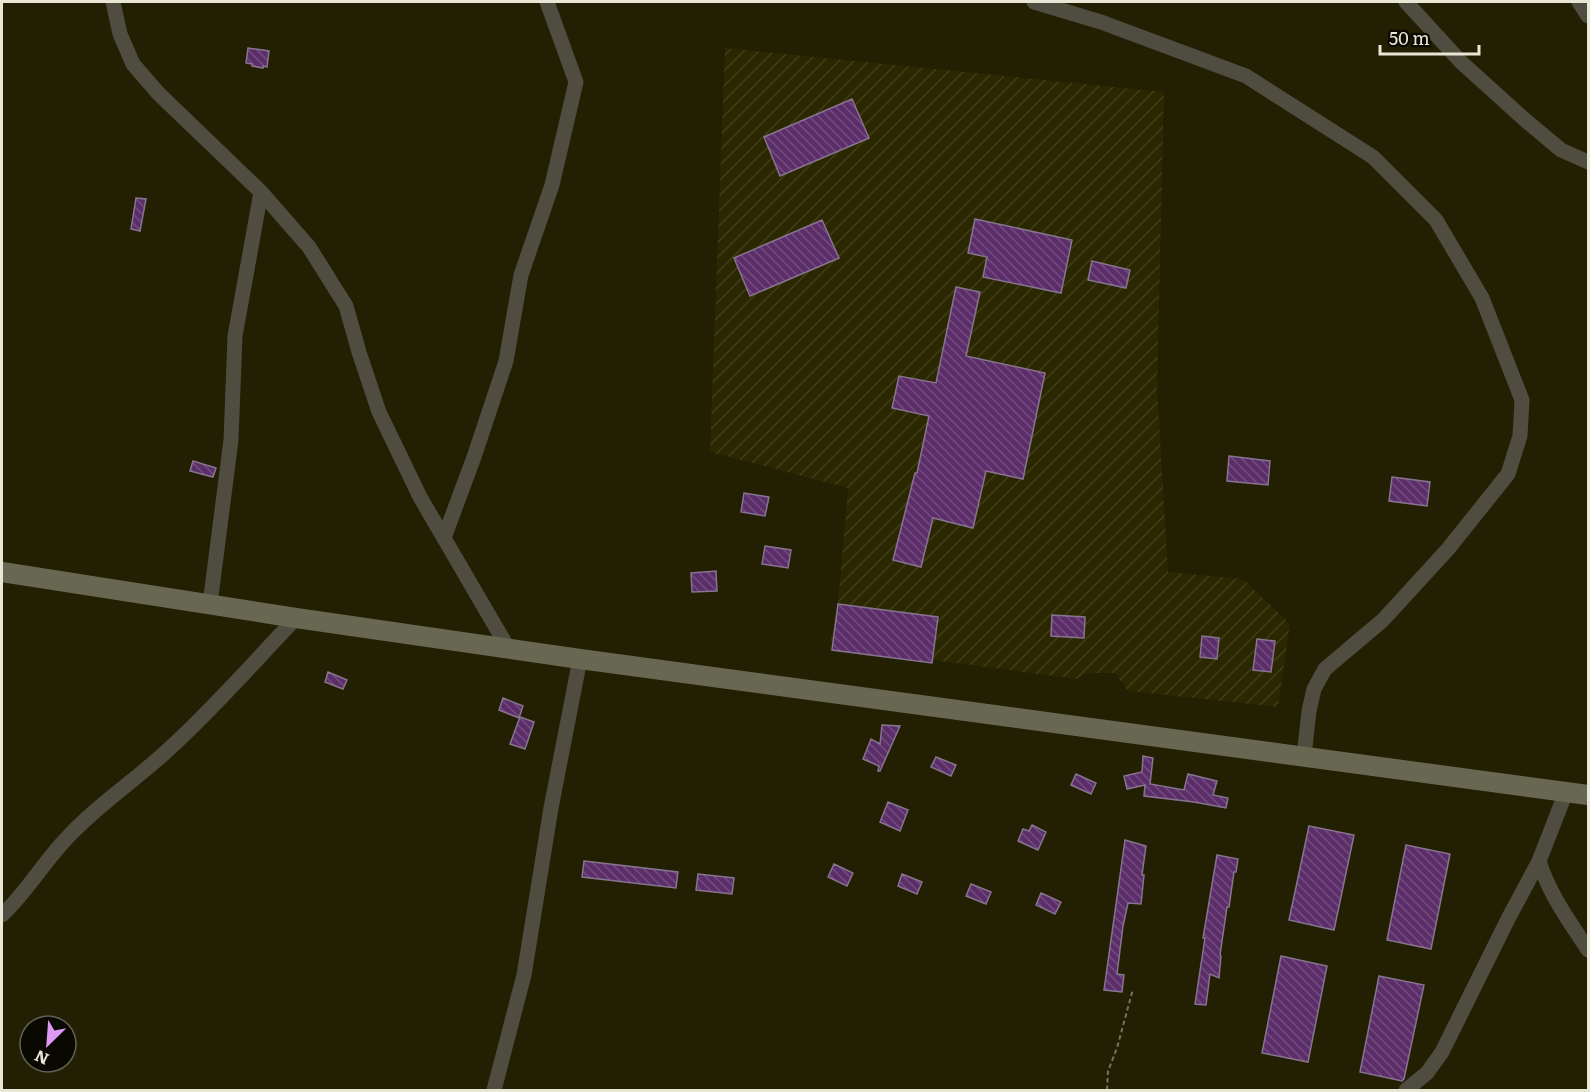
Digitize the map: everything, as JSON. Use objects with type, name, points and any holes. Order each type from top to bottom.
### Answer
[{"type":"main road","points":[[2,572],[580,659],[1588,795]]},
{"type":"street","points":[[113,2],[120,34],[133,64],[158,93],[261,192],[309,247],[346,306],[379,412],[420,497],[508,648]]},
{"type":"street","points":[[444,538],[506,361],[521,275],[552,185],[576,82],[547,2]]},
{"type":"street","points":[[1034,2],[1101,22],[1246,76],[1373,157],[1436,220],[1482,298],[1522,400],[1520,436],[1508,474],[1448,549],[1383,620],[1325,669],[1314,689],[1304,756]]},
{"type":"street","points":[[1406,2],[1461,62],[1524,119],[1561,150],[1588,162]]},
{"type":"street","points":[[1579,2],[1588,16]]},
{"type":"street","points":[[210,604],[231,440],[235,336],[261,192]]},
{"type":"street","points":[[2,915],[15,903],[66,839],[102,804],[168,750],[223,696],[296,618]]},
{"type":"street","points":[[494,1090],[525,975],[551,808],[580,659]]},
{"type":"street","points":[[1406,1090],[1427,1073],[1442,1052],[1539,861],[1566,792]]},
{"type":"street","points":[[1539,861],[1544,878],[1588,950]]},
{"type":"path","points":[[1107,1090],[1108,1071],[1117,1048],[1133,989]]},
{"type":"shaded area","points":[[725,48],[1164,92],[1157,389],[1168,572],[1243,579],[1290,624],[1278,707],[1128,691],[1115,673],[1086,673],[1077,679],[932,660],[829,650],[838,604],[848,488],[710,452]]},
{"type":"building","points":[[248,48],[269,51],[267,67],[252,66],[246,63]]},
{"type":"building","points":[[852,99],[869,138],[780,176],[764,137]]},
{"type":"building","points":[[136,198],[146,199],[140,231],[131,229]]},
{"type":"building","points":[[975,219],[1072,240],[1061,293],[983,277],[987,257],[968,253]]},
{"type":"building","points":[[822,220],[839,258],[750,296],[734,258]]},
{"type":"building","points":[[1092,261],[1130,270],[1126,288],[1088,280]]},
{"type":"building","points":[[956,287],[980,292],[966,356],[1045,373],[1023,479],[986,471],[973,528],[933,518],[921,567],[893,560],[915,473],[917,473],[929,416],[892,408],[899,376],[936,383]]},
{"type":"building","points":[[1229,456],[1270,461],[1268,485],[1227,481]]},
{"type":"building","points":[[193,461],[216,468],[213,477],[190,471]]},
{"type":"building","points":[[1392,477],[1430,482],[1427,506],[1389,501]]},
{"type":"building","points":[[744,493],[769,497],[765,516],[741,512]]},
{"type":"building","points":[[765,546],[791,550],[788,568],[762,564]]},
{"type":"building","points":[[716,571],[717,591],[692,592],[691,573]]},
{"type":"building","points":[[838,604],[938,617],[932,663],[832,650]]},
{"type":"building","points":[[1052,615],[1085,617],[1084,638],[1051,636]]},
{"type":"building","points":[[1202,636],[1219,638],[1217,659],[1200,657]]},
{"type":"building","points":[[1257,639],[1275,641],[1271,672],[1253,670]]},
{"type":"building","points":[[328,672],[347,680],[343,689],[325,682]]},
{"type":"building","points":[[503,698],[523,706],[519,718],[499,710]]},
{"type":"building","points":[[520,717],[534,722],[525,749],[510,744]]},
{"type":"building","points":[[882,725],[900,726],[878,771],[879,766],[863,759],[871,739],[880,744]]},
{"type":"building","points":[[1143,756],[1153,758],[1150,784],[1184,790],[1188,774],[1217,781],[1213,795],[1228,798],[1226,808],[1144,796],[1145,785],[1127,789],[1124,776],[1142,772]]},
{"type":"building","points":[[936,757],[956,765],[951,776],[931,767]]},
{"type":"building","points":[[1076,774],[1096,783],[1091,794],[1071,785]]},
{"type":"building","points":[[888,802],[908,810],[900,831],[880,822]]},
{"type":"building","points":[[1032,825],[1046,832],[1038,850],[1018,841],[1023,829],[1029,831]]},
{"type":"building","points":[[1309,826],[1354,835],[1334,930],[1289,920]]},
{"type":"building","points":[[1125,840],[1146,846],[1141,904],[1128,903],[1123,926],[1117,974],[1124,975],[1122,992],[1104,990]]},
{"type":"building","points":[[1406,845],[1450,854],[1431,949],[1387,940]]},
{"type":"building","points":[[1217,855],[1238,859],[1229,907],[1227,907],[1219,978],[1210,974],[1206,1005],[1195,1004],[1205,938],[1203,938]]},
{"type":"building","points":[[584,861],[678,872],[676,888],[582,877]]},
{"type":"building","points":[[834,864],[853,873],[847,886],[828,877]]},
{"type":"building","points":[[698,874],[734,878],[732,894],[696,890]]},
{"type":"building","points":[[902,874],[922,882],[917,894],[898,886]]},
{"type":"building","points":[[971,884],[991,892],[986,904],[966,896]]},
{"type":"building","points":[[1041,893],[1061,902],[1055,914],[1036,905]]},
{"type":"building","points":[[1281,956],[1327,966],[1308,1062],[1262,1053]]},
{"type":"building","points":[[1379,976],[1424,985],[1402,1081],[1360,1072]]}]
